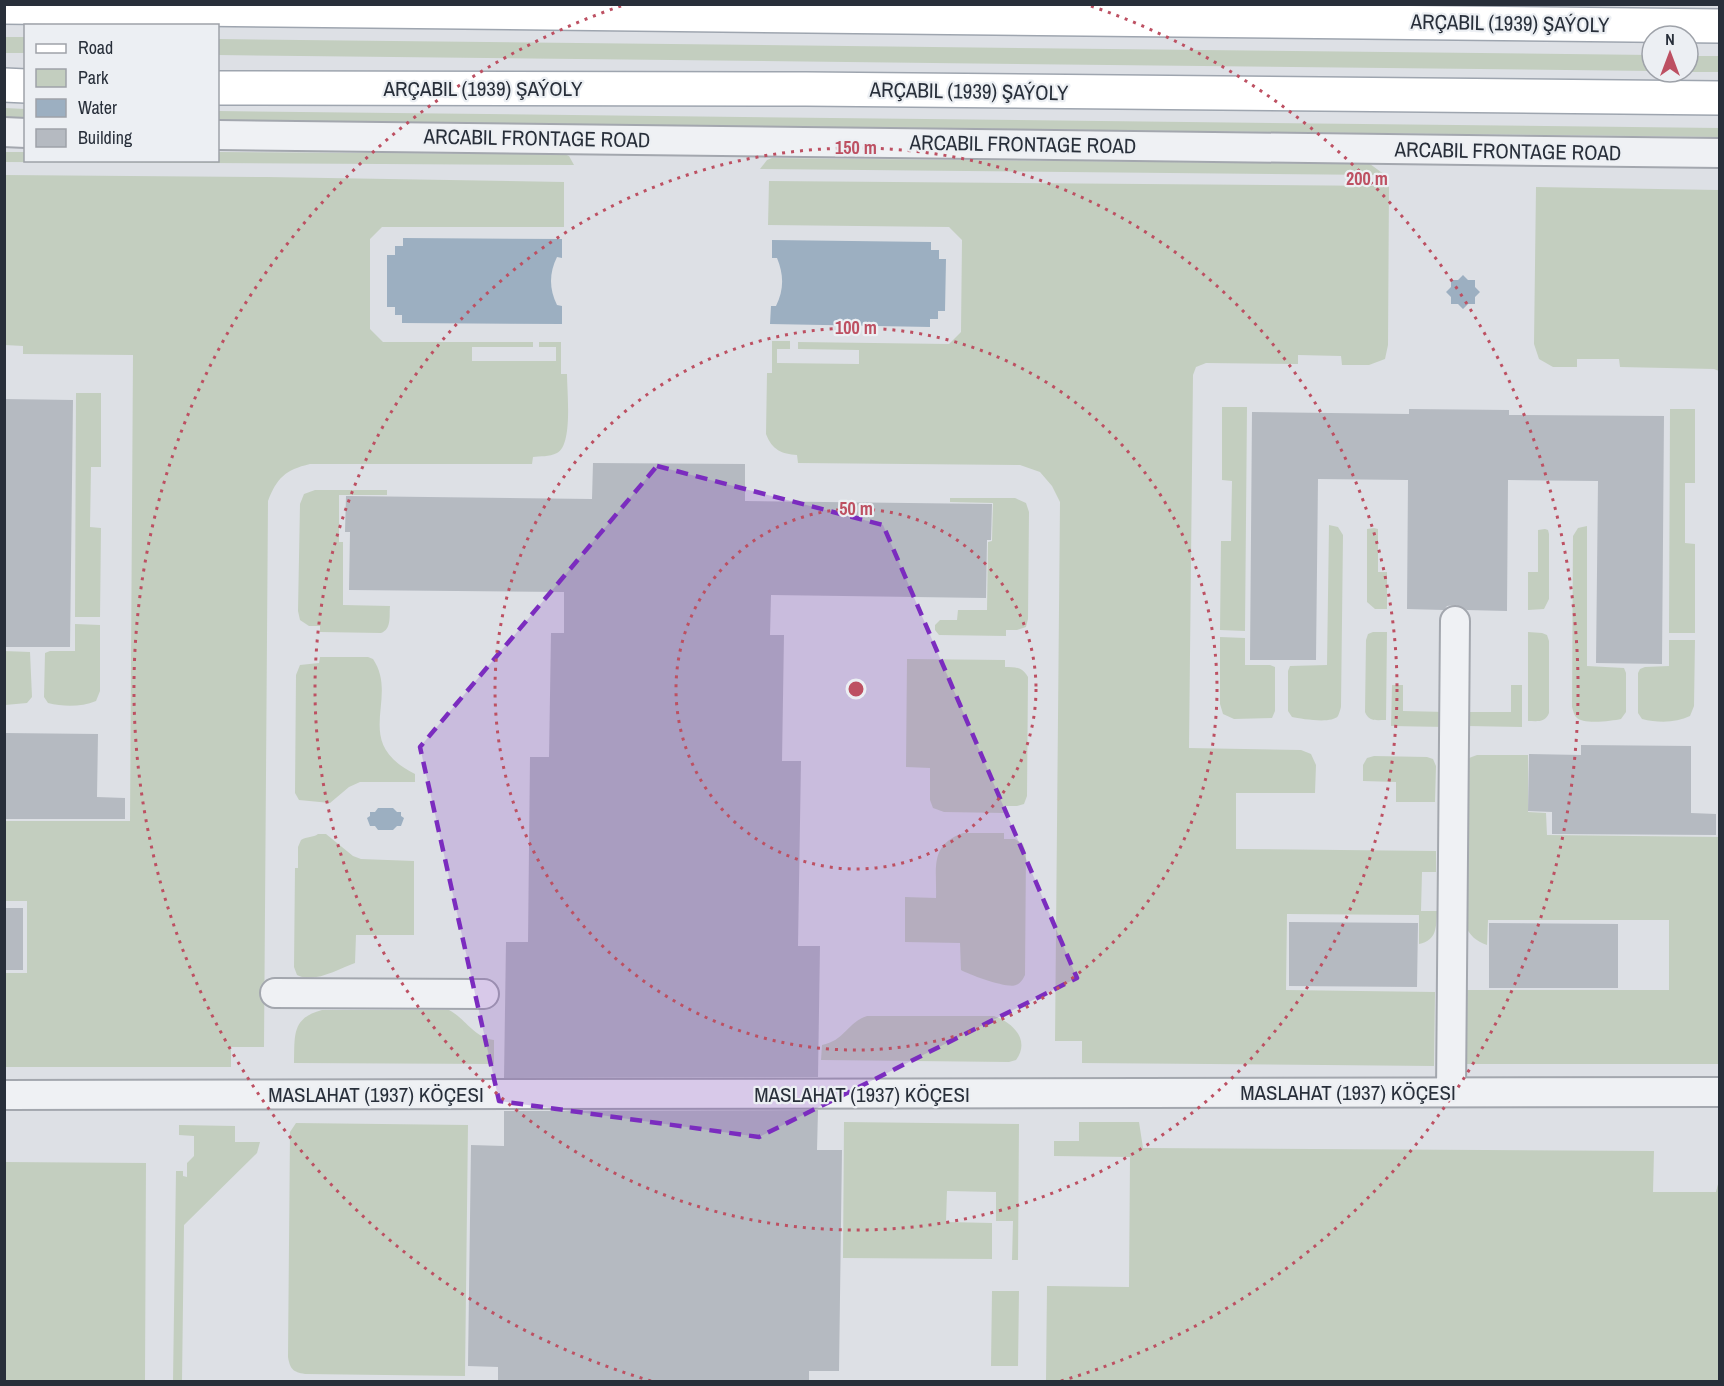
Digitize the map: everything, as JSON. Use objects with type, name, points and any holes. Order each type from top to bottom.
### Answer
[{"type":"main road","name":"ARÇABIL (1939) ŞAÝOLY","points":[[4,7],[1719,26]]},
{"type":"main road","points":[[4,86],[24,86]]},
{"type":"main road","name":"ARÇABIL (1939) ŞAÝOLY","points":[[219,88],[806,89],[1719,98]]},
{"type":"street","points":[[4,132],[24,133]]},
{"type":"street","name":"ARCABIL FRONTAGE ROAD","points":[[219,135],[1719,153]]},
{"type":"street","points":[[1451,1092],[1455,621]]},
{"type":"street","points":[[275,993],[483,994]]},
{"type":"street","name":"MASLAHAT (1937) KÖÇESI","points":[[4,1095],[1719,1092]]},
{"type":"highlighted area","points":[[657,466],[883,525],[1077,978],[759,1137],[499,1101],[420,747]]},
{"type":"green space","points":[[5,37],[24,37],[24,53],[5,53]]},
{"type":"green space","points":[[219,39],[1640,55],[1640,71],[219,55]]},
{"type":"green space","points":[[1700,56],[1719,56],[1719,72],[1700,72]]},
{"type":"green space","points":[[5,108],[24,109],[24,118],[5,118]]},
{"type":"green space","points":[[219,111],[1719,128],[1720,137],[219,120]]},
{"type":"green space","points":[[4,152],[24,152],[24,162],[219,162],[219,152],[564,154],[569,156],[574,165],[5,162]]},
{"type":"green space","points":[[772,158],[1370,164],[1385,175],[760,169],[767,160]]},
{"type":"green space","points":[[5,175],[564,182],[564,227],[382,227],[370,239],[370,329],[383,342],[533,342],[533,347],[472,347],[472,361],[556,361],[556,347],[539,347],[539,342],[561,342],[561,374],[567,374],[568,405],[567,429],[562,448],[557,453],[548,456],[533,457],[532,464],[310,464],[294,469],[283,476],[268,501],[264,1047],[231,1047],[231,1067],[5,1067],[5,973],[27,973],[27,901],[5,901],[5,821],[130,821],[133,355],[23,354],[23,346],[5,345]]},
{"type":"green space","points":[[769,181],[1389,186],[1388,345],[1385,359],[1369,365],[1342,365],[1341,356],[1298,355],[1298,364],[1206,363],[1196,367],[1193,375],[1189,748],[1301,750],[1311,754],[1316,765],[1315,793],[1236,793],[1236,849],[1436,851],[1436,872],[1422,872],[1421,911],[1437,911],[1436,928],[1429,940],[1419,944],[1419,915],[1287,914],[1286,990],[1435,992],[1434,1066],[1082,1063],[1082,1041],[1055,1041],[1060,502],[1052,486],[1040,472],[1020,465],[798,463],[797,455],[782,452],[771,444],[766,434],[767,373],[772,373],[772,341],[790,341],[790,349],[777,349],[777,363],[859,364],[859,350],[798,349],[798,342],[949,344],[961,332],[962,240],[949,227],[768,225]]},
{"type":"green space","points":[[1536,187],[1719,190],[1719,371],[1620,367],[1619,359],[1577,359],[1577,367],[1553,367],[1539,359],[1534,344]]},
{"type":"green space","points":[[76,393],[101,393],[101,467],[91,467],[90,527],[101,528],[100,617],[75,617]]},
{"type":"green space","points":[[1222,407],[1247,407],[1245,631],[1220,630],[1221,541],[1231,541],[1232,481],[1222,480]]},
{"type":"green space","points":[[1670,409],[1695,409],[1695,483],[1685,483],[1685,543],[1695,544],[1695,633],[1669,633]]},
{"type":"green space","points":[[315,490],[387,490],[387,495],[339,495],[339,542],[343,542],[343,605],[390,606],[387,628],[381,633],[320,632],[320,626],[309,626],[300,620],[298,611],[300,504],[304,494]]},
{"type":"green space","points":[[950,498],[1015,498],[1026,503],[1029,512],[1026,627],[1006,630],[1006,636],[939,635],[935,630],[935,625],[940,620],[957,620],[958,610],[987,610],[988,542],[992,541],[993,503],[950,502]]},
{"type":"green space","points":[[1329,525],[1338,527],[1343,535],[1341,707],[1335,718],[1309,720],[1292,717],[1288,711],[1288,671],[1290,666],[1327,665]]},
{"type":"green space","points":[[1587,526],[1587,666],[1624,668],[1626,673],[1626,712],[1621,719],[1611,721],[1584,721],[1575,716],[1572,707],[1573,536],[1578,528]]},
{"type":"green space","points":[[1367,529],[1378,529],[1378,572],[1387,572],[1387,609],[1375,609],[1367,602]]},
{"type":"green space","points":[[1545,529],[1549,534],[1549,599],[1544,609],[1528,610],[1528,572],[1538,572],[1538,530]]},
{"type":"green space","points":[[75,624],[100,625],[100,691],[96,701],[84,704],[66,706],[48,703],[44,697],[45,653],[75,651]]},
{"type":"green space","points":[[1387,632],[1386,720],[1371,719],[1365,712],[1366,640],[1368,634]]},
{"type":"green space","points":[[1528,632],[1547,635],[1549,641],[1549,713],[1543,720],[1538,721],[1528,721]]},
{"type":"green space","points":[[1220,637],[1245,638],[1245,665],[1275,667],[1275,711],[1272,718],[1234,719],[1223,714],[1220,704]]},
{"type":"green space","points":[[1669,640],[1695,640],[1694,706],[1690,716],[1679,720],[1661,722],[1642,719],[1638,713],[1638,673],[1645,667],[1669,666]]},
{"type":"green space","points":[[4,651],[30,652],[32,697],[27,703],[5,705]]},
{"type":"green space","points":[[320,657],[368,657],[373,659],[380,674],[382,689],[380,734],[385,748],[396,762],[415,774],[415,782],[360,782],[349,787],[330,803],[299,800],[295,793],[296,675],[300,665],[319,663]]},
{"type":"green space","points":[[907,659],[1005,660],[1005,667],[1018,668],[1026,674],[1028,677],[1027,796],[1024,804],[1004,806],[1004,813],[944,812],[933,808],[930,800],[930,768],[906,767]]},
{"type":"green space","points":[[1392,685],[1403,685],[1403,711],[1446,712],[1446,727],[1391,726]]},
{"type":"green space","points":[[1511,685],[1522,685],[1522,727],[1468,726],[1468,712],[1511,712]]},
{"type":"green space","points":[[1477,755],[1528,755],[1528,812],[1546,813],[1547,835],[1719,837],[1719,1064],[1465,1064],[1465,990],[1669,990],[1669,920],[1488,920],[1487,945],[1471,935],[1465,925],[1465,769],[1469,758]]},
{"type":"green space","points":[[1374,756],[1433,759],[1436,766],[1435,802],[1396,802],[1396,782],[1363,781],[1363,765],[1367,758]]},
{"type":"green space","points":[[963,833],[1004,833],[1004,839],[1015,839],[1023,844],[1026,853],[1025,975],[1016,985],[997,983],[961,970],[960,943],[905,942],[905,897],[936,898],[936,867],[940,851],[952,838]]},
{"type":"green space","points":[[318,834],[326,834],[353,856],[361,859],[414,861],[414,935],[356,935],[355,963],[326,975],[311,978],[297,975],[294,967],[295,868],[298,868],[298,847],[301,840]]},
{"type":"green space","points":[[322,1010],[449,1010],[475,1032],[494,1040],[494,1064],[294,1063],[295,1036],[300,1023],[312,1013]]},
{"type":"green space","points":[[867,1016],[994,1016],[1013,1027],[1020,1039],[1020,1053],[1016,1060],[1009,1062],[821,1060],[822,1045],[836,1040],[855,1023]]},
{"type":"green space","points":[[844,1122],[1019,1124],[1018,1260],[1012,1260],[1013,1221],[996,1221],[996,1192],[947,1191],[946,1222],[992,1223],[992,1259],[843,1258]]},
{"type":"green space","points":[[1079,1122],[1139,1122],[1143,1148],[1654,1151],[1653,1192],[1716,1192],[1719,1180],[1719,1381],[1046,1381],[1047,1286],[1129,1287],[1130,1157],[1054,1156],[1054,1141],[1079,1141]]},
{"type":"green space","points":[[296,1123],[468,1125],[465,1376],[305,1374],[291,1367],[288,1357],[290,1132]]},
{"type":"green space","points":[[179,1125],[235,1126],[235,1142],[260,1142],[257,1153],[184,1225],[182,1381],[173,1382],[176,1171],[183,1171],[183,1176],[187,1177],[187,1163],[194,1156],[194,1136],[179,1135]]},
{"type":"green space","points":[[5,1162],[146,1163],[145,1381],[5,1381]]},
{"type":"green space","points":[[992,1291],[1019,1291],[1018,1366],[991,1366]]},
{"type":"water","points":[[403,238],[562,239],[562,258],[557,257],[552,269],[551,281],[552,293],[557,305],[562,306],[562,324],[402,323],[402,315],[395,315],[395,307],[387,307],[387,255],[395,255],[395,246],[403,246]]},
{"type":"water","points":[[772,240],[931,242],[931,250],[939,250],[939,259],[946,259],[945,311],[938,311],[938,319],[930,319],[930,327],[770,324],[771,306],[776,306],[781,294],[782,282],[777,258],[772,258]]},
{"type":"water","points":[[1463,275],[1468,280],[1475,280],[1475,287],[1480,292],[1475,297],[1475,304],[1468,304],[1463,309],[1458,304],[1451,304],[1451,297],[1446,292],[1451,287],[1451,280],[1458,280]]},
{"type":"water","points":[[378,808],[393,808],[401,812],[404,818],[401,826],[393,830],[378,830],[375,826],[370,826],[367,818],[370,812],[375,812]]},
{"type":"building","points":[[4,399],[73,400],[70,647],[4,647]]},
{"type":"building","points":[[1409,409],[1509,410],[1509,415],[1664,416],[1662,664],[1596,663],[1598,481],[1508,480],[1507,611],[1467,610],[1456,605],[1447,606],[1444,610],[1407,609],[1408,480],[1318,479],[1316,660],[1250,660],[1252,412],[1409,414]]},
{"type":"building","points":[[593,463],[745,464],[745,501],[992,504],[991,540],[987,540],[986,598],[771,595],[770,635],[784,635],[782,761],[801,761],[798,946],[820,946],[818,1077],[504,1078],[506,942],[528,942],[530,757],[549,757],[551,633],[564,633],[564,592],[349,590],[350,532],[345,532],[346,496],[592,499]]},
{"type":"building","points":[[4,733],[98,734],[97,797],[125,798],[125,819],[4,819]]},
{"type":"building","points":[[1581,745],[1691,746],[1691,813],[1716,814],[1716,835],[1552,834],[1552,812],[1528,811],[1529,754],[1581,755]]},
{"type":"building","points":[[4,908],[23,908],[23,970],[4,970]]},
{"type":"building","points":[[1289,922],[1418,923],[1417,987],[1289,986]]},
{"type":"building","points":[[1489,923],[1618,924],[1618,988],[1489,988]]},
{"type":"building","points":[[818,1110],[817,1150],[842,1150],[839,1371],[809,1371],[809,1382],[498,1382],[498,1367],[468,1366],[471,1145],[504,1146],[504,1111]]}]
